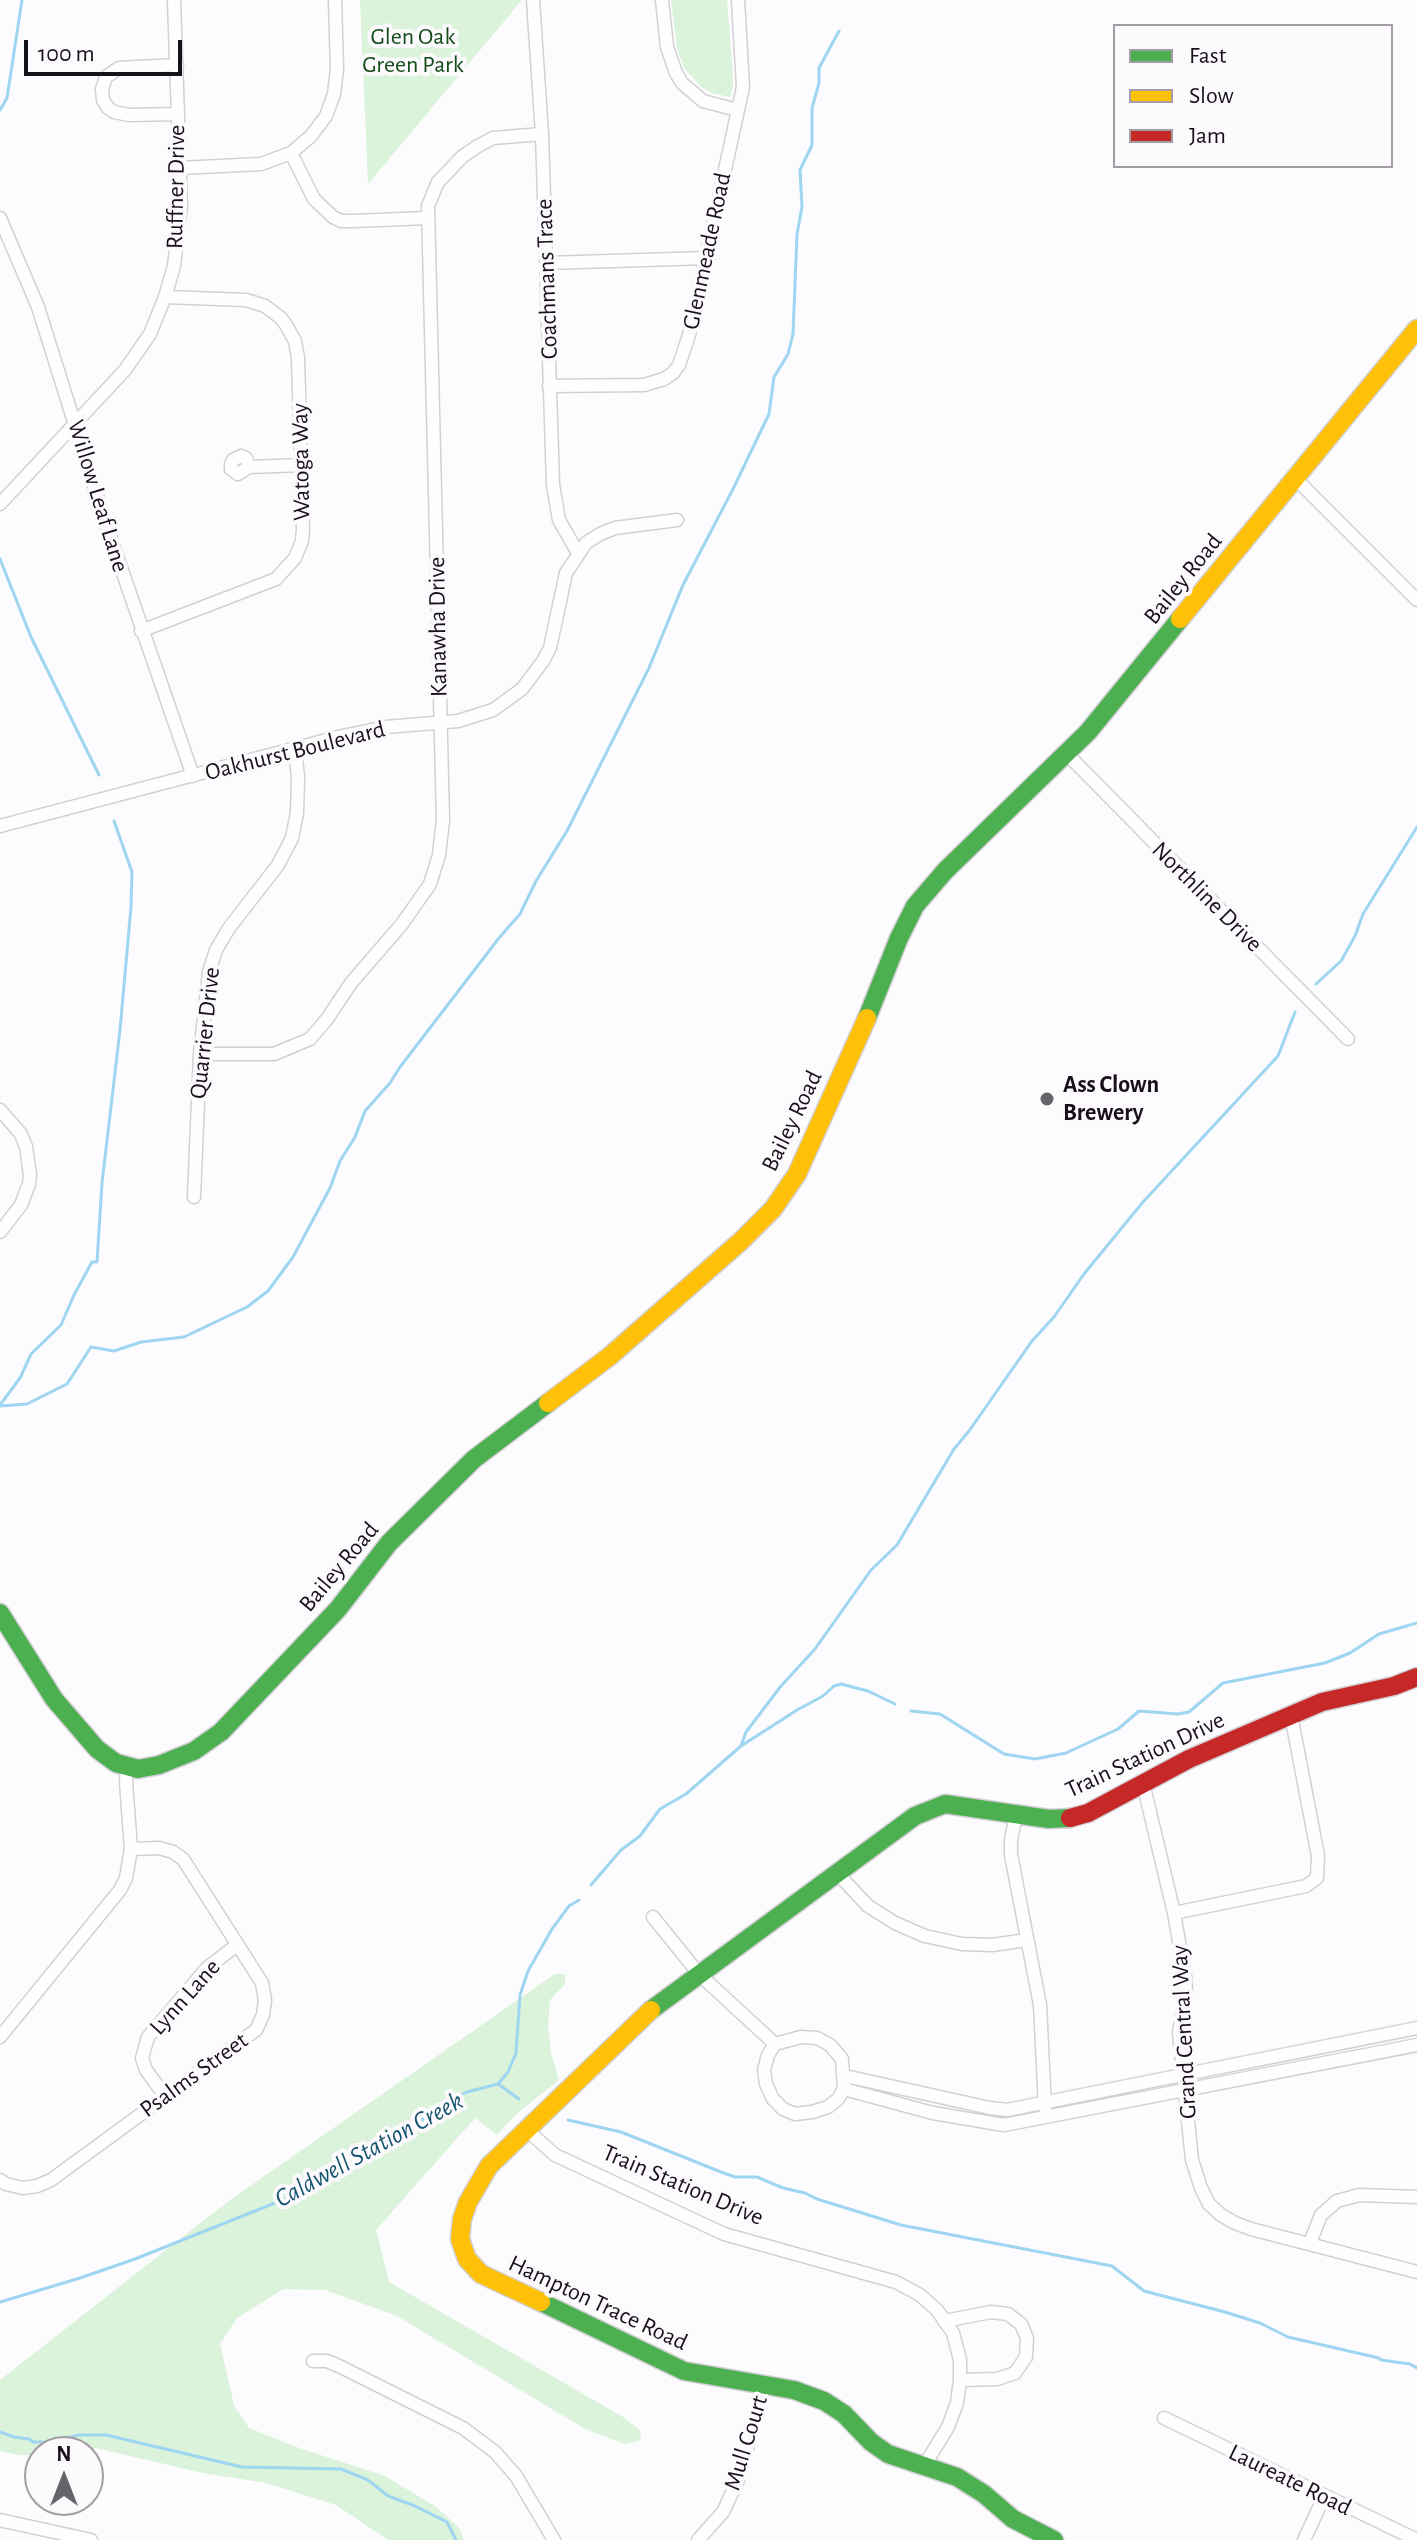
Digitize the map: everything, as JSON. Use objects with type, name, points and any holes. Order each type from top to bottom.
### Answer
[{"type":"street","name":"Ruffner Drive","points":[[0,504],[125,370],[150,334],[165,297],[177,250],[181,206],[174,0]]},
{"type":"street","points":[[180,168],[251,166],[275,161],[291,153],[320,126],[334,94],[337,69],[335,0]]},
{"type":"street","name":"Coachmans Trace","points":[[533,0],[542,134],[553,485],[556,511],[578,553]]},
{"type":"street","points":[[662,0],[667,47],[682,83],[703,101],[737,110]]},
{"type":"street","name":"Glenmeade Road","points":[[549,386],[644,385],[673,373],[684,355],[743,87],[738,0]]},
{"type":"street","points":[[177,65],[119,68],[106,77],[102,89],[108,108],[121,114],[177,114]]},
{"type":"street","name":"Kanawha Drive","points":[[200,1054],[274,1054],[310,1039],[430,884],[439,855],[443,820],[428,206],[438,182],[463,156],[493,138],[542,134]]},
{"type":"street","points":[[291,153],[319,206],[341,221],[427,218]]},
{"type":"street","name":"Willow Leaf Lane","points":[[0,218],[34,296],[141,631],[193,776]]},
{"type":"street","points":[[547,263],[706,258]]},
{"type":"street","name":"Watoga Way","points":[[141,631],[267,584],[283,573],[295,558],[302,541],[302,465],[295,341],[281,318],[265,306],[246,300],[165,297]]},
{"type":"street","name":"Bailey Road","points":[[127,1768],[151,1767],[178,1759],[221,1732],[340,1607],[389,1543],[474,1459],[610,1356],[763,1220],[797,1174],[915,906],[945,871],[1067,754],[1118,696],[1417,329]]},
{"type":"street","points":[[249,467],[302,465]]},
{"type":"street","points":[[1296,479],[1417,600]]},
{"type":"street","points":[[578,553],[586,543],[615,528],[677,520]]},
{"type":"street","name":"Oakhurst Boulevard","points":[[0,826],[338,737],[386,727],[440,724],[476,717],[493,710],[507,702],[528,682],[550,648],[566,573],[578,553]]},
{"type":"street","name":"Quarrier Drive","points":[[194,1197],[205,992],[216,950],[229,928],[278,865],[292,838],[297,813],[295,749]]},
{"type":"street","name":"Northline Drive","points":[[1067,754],[1348,1039]]},
{"type":"street","points":[[0,1110],[21,1134],[30,1175],[21,1205],[0,1232]]},
{"type":"street","points":[[0,1613],[54,1699],[106,1758],[127,1768],[131,1849],[126,1878],[120,1890],[0,2037]]},
{"type":"street","name":"Train Station Drive","points":[[699,1974],[915,1816],[930,1809],[945,1804],[963,1805],[1049,1819],[1072,1818],[1088,1813],[1218,1745],[1322,1702],[1394,1686],[1417,1677]]},
{"type":"street","points":[[1174,1913],[1306,1886],[1317,1878],[1318,1856],[1291,1715]]},
{"type":"street","name":"Grand Central Way","points":[[1143,1783],[1174,1913],[1185,1976],[1186,1991],[1179,2033],[1192,2160],[1209,2204],[1235,2223],[1417,2272]]},
{"type":"street","points":[[1016,1815],[1011,1855],[1040,2005],[1045,2119]]},
{"type":"street","name":"Psalms Street","points":[[0,2180],[23,2188],[51,2180],[256,2030],[263,2015],[265,2000],[262,1983],[183,1859],[159,1848],[131,1849]]},
{"type":"street","points":[[837,1873],[868,1906],[895,1923],[925,1936],[962,1944],[992,1945],[1027,1940]]},
{"type":"street","points":[[653,1917],[699,1974],[775,2044]]},
{"type":"street","name":"Lynn Lane","points":[[165,2096],[146,2070],[142,2058],[148,2037],[207,1968],[237,1945]]},
{"type":"street","name":"Hampton Trace Road","points":[[699,1974],[643,2016],[489,2166],[462,2219],[460,2239],[467,2259],[481,2274],[684,2371],[794,2390],[824,2401],[844,2414],[871,2442],[888,2454],[957,2477],[984,2494],[1013,2519],[1054,2540]]},
{"type":"street","points":[[844,2082],[1007,2110],[1417,2028]]},
{"type":"street","points":[[801,2037],[817,2038],[830,2045],[842,2059],[844,2082],[838,2099],[828,2107],[812,2112],[795,2114],[783,2109],[773,2099],[764,2070],[775,2044],[801,2037]]},
{"type":"street","points":[[844,2082],[933,2113],[983,2124],[1004,2125],[1417,2045]]},
{"type":"street","name":"Train Station Drive","points":[[527,2130],[555,2155],[724,2234],[896,2282],[920,2295],[937,2310],[953,2333],[960,2360],[960,2380],[953,2415],[924,2466]]},
{"type":"street","points":[[1310,2243],[1321,2215],[1328,2207],[1346,2197],[1417,2197]]},
{"type":"street","points":[[944,2321],[991,2312],[1008,2314],[1021,2324],[1027,2338],[1026,2357],[1015,2373],[997,2379],[960,2380]]},
{"type":"street","points":[[313,2361],[327,2361],[341,2367],[463,2428],[495,2452],[516,2476],[554,2540]]},
{"type":"street","name":"Mull Court","points":[[698,2540],[723,2512],[738,2480],[765,2384]]},
{"type":"street","name":"Laureate Road","points":[[1164,2418],[1417,2540]]},
{"type":"street","points":[[1304,2540],[1324,2497]]},
{"type":"street","points":[[0,2520],[91,2540]]},
{"type":"green space","name":"Glen Oak Green Park","points":[[360,0],[522,0],[368,184],[367,160]]},
{"type":"green space","points":[[671,0],[727,0],[733,86],[730,97],[711,93],[701,87],[684,68],[677,48]]},
{"type":"green space","points":[[555,1974],[565,1974],[565,1984],[550,2000],[548,2025],[551,2053],[559,2080],[514,2116],[497,2135],[475,2118],[376,2230],[389,2282],[623,2417],[640,2430],[641,2440],[625,2444],[587,2430],[397,2316],[325,2290],[283,2289],[237,2318],[220,2344],[234,2405],[249,2428],[385,2476],[436,2507],[459,2528],[464,2540],[388,2540],[336,2505],[266,2483],[203,2473],[104,2450],[104,2436],[24,2436],[24,2455],[0,2451],[0,2380],[230,2200]]},
{"type":"waterway","points":[[0,110],[7,98],[22,0]]},
{"type":"waterway","points":[[0,1406],[27,1404],[67,1384],[91,1347],[114,1351],[141,1342],[184,1337],[247,1307],[268,1291],[293,1257],[330,1188],[365,1111],[520,914],[567,831],[649,668],[683,585],[769,414],[774,377],[788,354],[793,334],[797,234],[802,207],[800,170],[812,145],[812,108],[819,83],[819,68],[839,31]]},
{"type":"waterway","points":[[0,559],[31,637],[99,775]]},
{"type":"waterway","points":[[0,1405],[20,1378],[31,1354],[61,1325],[92,1262],[97,1262],[102,1183],[131,907],[132,872],[114,821]]},
{"type":"waterway","points":[[1316,984],[1341,961],[1363,914],[1417,827]]},
{"type":"waterway","points":[[741,1746],[746,1732],[781,1686],[815,1649],[871,1570],[897,1545],[954,1449],[1084,1274],[1143,1202],[1278,1056],[1295,1012]]},
{"type":"waterway","name":"Caldwell Station Creek","points":[[911,1711],[940,1714],[1004,1754],[1035,1759],[1066,1753],[1118,1729],[1139,1711],[1189,1712],[1223,1683],[1325,1663],[1350,1653],[1379,1634],[1417,1623]]},
{"type":"waterway","name":"Caldwell Station Creek","points":[[591,1885],[621,1850],[640,1836],[660,1809],[686,1794],[741,1746],[823,1696],[834,1686],[841,1684],[868,1691],[895,1704]]},
{"type":"waterway","name":"Caldwell Station Creek","points":[[0,2302],[135,2259],[285,2199],[362,2160],[444,2103],[467,2092],[498,2084],[508,2072],[516,2053],[520,1995],[528,1971],[552,1929],[569,1906],[579,1900]]},
{"type":"waterway","points":[[498,2084],[519,2099]]},
{"type":"waterway","points":[[568,2120],[621,2132],[735,2177],[757,2177],[901,2225],[1112,2266],[1144,2291],[1260,2323],[1288,2337],[1417,2368]]},
{"type":"waterway","points":[[0,2432],[33,2442],[52,2442],[79,2435],[106,2435],[242,2467],[341,2469],[368,2480],[388,2496],[447,2522],[456,2540]]},
{"type":"traffic: fast","points":[[867,1018],[915,906],[945,871],[1088,732],[1180,619]]},
{"type":"traffic: fast","points":[[0,1613],[54,1699],[97,1749],[116,1763],[138,1769],[159,1765],[194,1751],[221,1732],[338,1609],[389,1543],[474,1459],[548,1403]]},
{"type":"traffic: fast","points":[[651,2010],[915,1816],[945,1804],[1049,1819],[1070,1818]]},
{"type":"traffic: fast","points":[[541,2302],[684,2371],[794,2390],[824,2401],[844,2414],[871,2442],[888,2454],[957,2477],[984,2494],[1013,2519],[1054,2540]]},
{"type":"traffic: slow","points":[[1180,619],[1417,329]]},
{"type":"traffic: slow","points":[[548,1403],[610,1356],[773,1209],[797,1174],[867,1018]]},
{"type":"traffic: slow","points":[[541,2302],[481,2274],[467,2259],[460,2239],[468,2202],[489,2166],[651,2010]]},
{"type":"traffic: jam","points":[[1070,1818],[1088,1813],[1189,1759],[1322,1702],[1394,1686],[1417,1677]]},
{"type":"place","name":"Ass Clown Brewery","points":[[1047,1099]]}]
